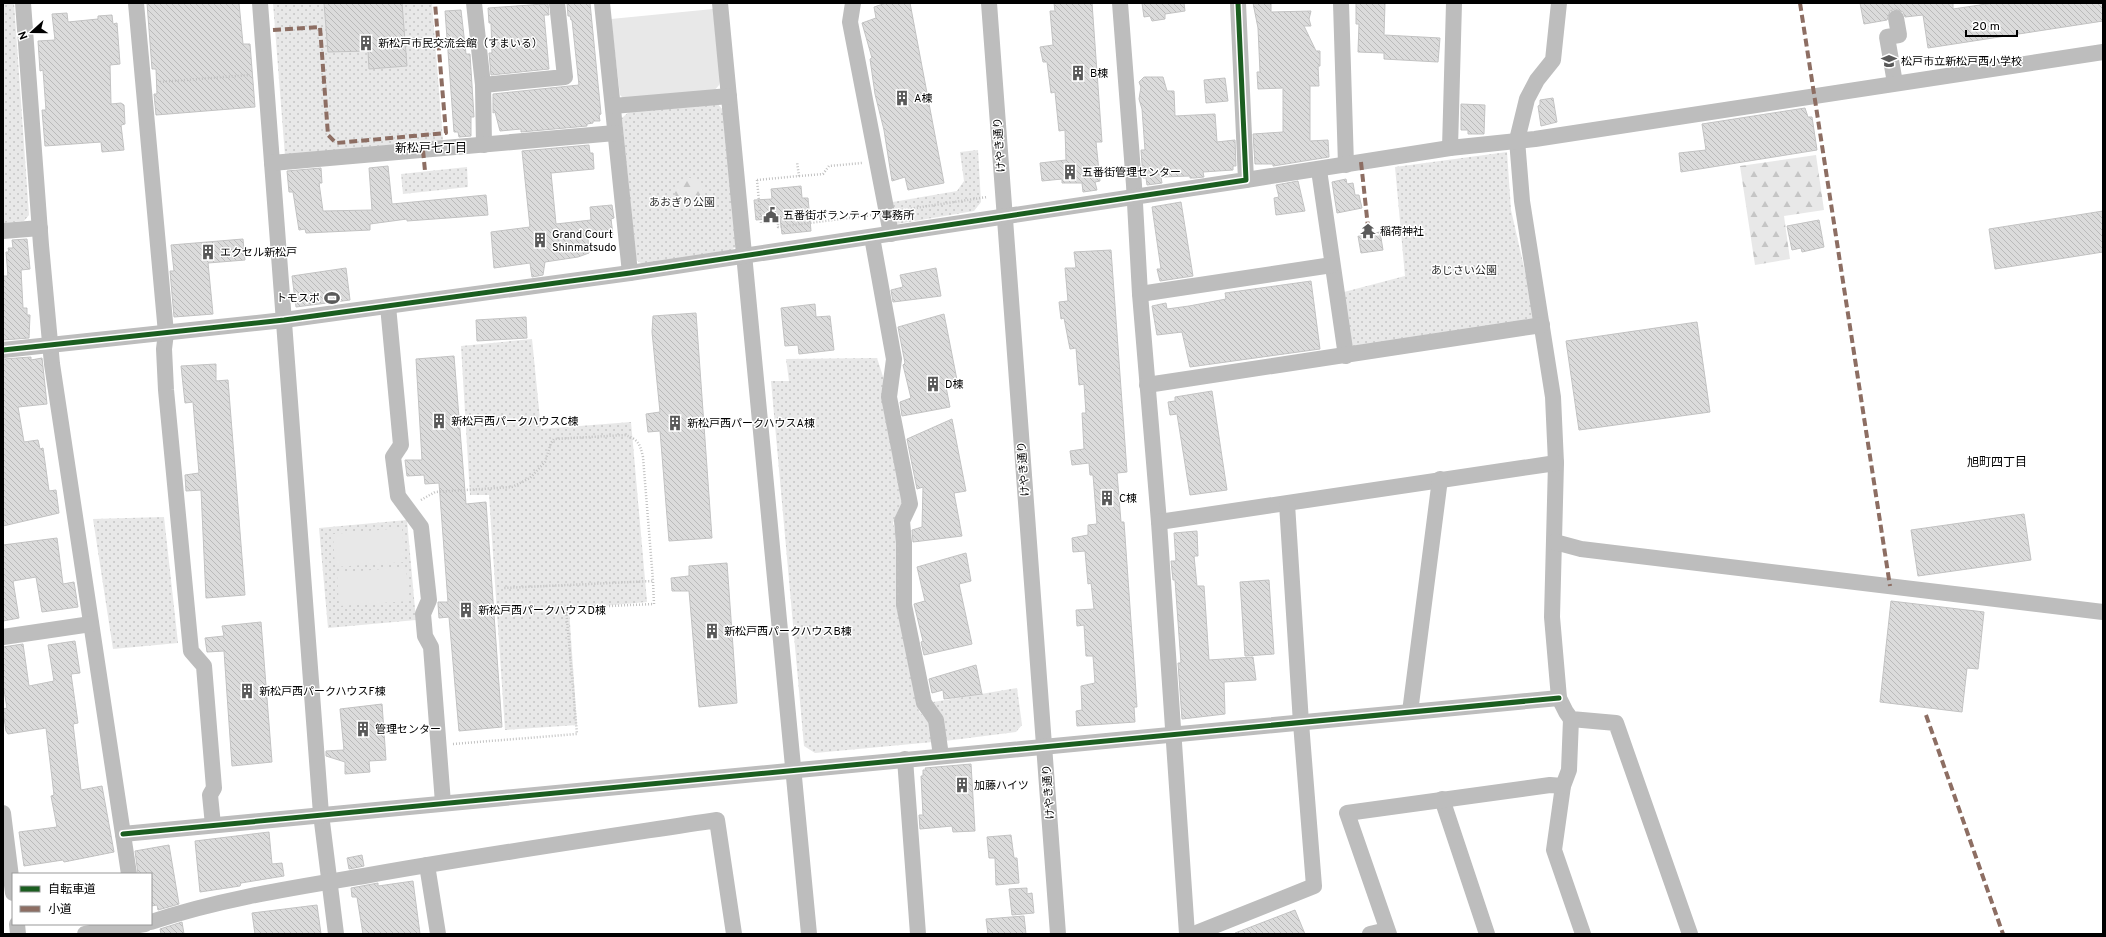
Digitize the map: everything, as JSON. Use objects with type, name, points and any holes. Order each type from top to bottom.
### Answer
[{"type":"street","points":[[23,3],[50,344],[91,624],[130,873]]},
{"type":"street","points":[[136,3],[166,332],[164,348],[166,390],[191,651],[204,666],[214,788],[210,796],[213,825]]},
{"type":"street","points":[[260,3],[321,814],[336,934]]},
{"type":"street","points":[[474,3],[483,84],[484,145]]},
{"type":"street","points":[[483,84],[565,77],[557,3]]},
{"type":"street","points":[[602,3],[630,273]]},
{"type":"street","points":[[720,3],[809,934]]},
{"type":"street","points":[[852,3],[850,22],[891,234]]},
{"type":"street","name":"けやき通り","points":[[989,3],[1058,934]]},
{"type":"street","points":[[1120,3],[1140,294],[1159,522],[1187,934]]},
{"type":"street","points":[[1238,3],[1246,180]]},
{"type":"street","points":[[1341,3],[1346,164]]},
{"type":"street","points":[[1450,148],[1454,3]]},
{"type":"street","points":[[1559,3],[1553,60],[1537,80],[1527,99],[1517,140],[1522,201],[1553,397],[1556,463],[1552,617],[1559,698],[1566,712],[1571,718],[1569,770],[1563,786],[1554,850],[1583,934]]},
{"type":"street","points":[[1895,83],[1887,37],[1899,35],[1896,18]]},
{"type":"street","points":[[3,350],[284,320],[630,273],[1134,196],[1319,170],[1346,164],[1450,148],[1535,139],[2103,52]]},
{"type":"street","points":[[613,106],[729,96]]},
{"type":"street","points":[[272,163],[615,133]]},
{"type":"street","points":[[1319,170],[1346,356]]},
{"type":"street","points":[[3,231],[40,228]]},
{"type":"street","points":[[872,237],[894,359],[889,397],[910,504],[902,521],[904,543],[904,605],[924,703],[936,720],[941,756]]},
{"type":"street","points":[[1140,294],[1332,265]]},
{"type":"street","points":[[388,306],[401,445],[393,457],[398,496],[421,526],[429,600],[423,614],[425,636],[431,647],[443,803]]},
{"type":"street","points":[[1147,385],[1346,356],[1542,325]]},
{"type":"street","points":[[1159,522],[1286,504],[1440,479],[1556,463]]},
{"type":"street","points":[[1410,712],[1440,479]]},
{"type":"street","points":[[1194,934],[1314,886],[1300,723],[1286,504]]},
{"type":"street","points":[[1555,542],[1581,549],[2103,612]]},
{"type":"street","points":[[3,637],[91,624]]},
{"type":"street","points":[[123,834],[793,769],[1559,698]]},
{"type":"street","points":[[1571,718],[1616,723],[1690,934]]},
{"type":"street","points":[[904,759],[918,934]]},
{"type":"street","points":[[1370,934],[1388,932],[1347,813],[1550,785],[1563,786]]},
{"type":"street","points":[[1442,800],[1487,934]]},
{"type":"street","points":[[3,812],[12,885]]},
{"type":"street","points":[[152,923],[191,909],[279,890],[427,865],[564,849],[717,820],[734,934]]},
{"type":"street","points":[[427,865],[438,934]]},
{"type":"street","points":[[85,934],[142,926]]},
{"type":"path","points":[[143,84],[265,74]]},
{"type":"path","points":[[797,162],[799,176]]},
{"type":"path","points":[[753,180],[824,174],[829,166],[876,162]]},
{"type":"path","points":[[757,180],[761,223],[778,221],[778,227],[886,213],[987,197]]},
{"type":"path","points":[[407,508],[435,492],[512,487],[530,478],[545,462],[551,443],[554,439],[625,435],[636,439],[641,446],[654,604],[566,608],[577,734],[439,745]]},
{"type":"path","points":[[504,588],[653,581]]},
{"type":"green space","points":[[3,3],[14,3],[29,215],[24,221],[3,223]]},
{"type":"green space","points":[[273,3],[432,3],[443,141],[285,156]]},
{"type":"green space","points":[[713,9],[720,81],[719,85],[714,91],[623,98],[620,95],[611,19]]},
{"type":"green space","name":"あおぎり公園","points":[[717,103],[723,110],[736,247],[729,251],[644,265],[636,260],[622,118],[630,111]]},
{"type":"green space","points":[[978,150],[981,202],[974,211],[891,225],[887,203],[957,191],[964,181],[960,152]]},
{"type":"green space","name":"あじさい公園","points":[[1507,152],[1511,210],[1536,320],[1352,350],[1344,292],[1405,276],[1395,167]]},
{"type":"green space","points":[[1816,155],[1824,210],[1784,216],[1790,259],[1755,265],[1740,166]]},
{"type":"green space","points":[[467,167],[468,187],[403,194],[401,174]]},
{"type":"green space","points":[[689,178],[695,179],[699,182],[702,186],[702,198],[699,202],[695,205],[689,206],[683,205],[679,202],[676,198],[675,192],[676,186],[679,182],[683,179]]},
{"type":"green space","points":[[532,339],[541,429],[631,422],[647,602],[569,609],[577,725],[505,730],[489,495],[470,495],[461,346]]},
{"type":"green space","points":[[877,358],[887,389],[903,502],[893,523],[899,545],[897,608],[919,711],[930,724],[933,742],[815,753],[804,746],[771,381],[789,381],[786,359]]},
{"type":"green space","points":[[164,517],[178,643],[113,649],[93,519]]},
{"type":"green space","points":[[407,520],[416,620],[328,628],[319,528]]},
{"type":"green space","points":[[402,528],[405,562],[335,567],[333,534]]},
{"type":"green space","points":[[406,567],[409,601],[339,606],[337,573]]},
{"type":"green space","points":[[1017,688],[1022,725],[1016,732],[945,741],[933,702]]},
{"type":"building","points":[[147,3],[239,3],[243,44],[250,44],[255,107],[156,115],[154,94],[157,94],[156,69],[152,69]]},
{"type":"building","name":"新松戸市民交流会館（すまいる）","points":[[324,3],[402,3],[407,66],[369,69],[368,51],[328,52]]},
{"type":"building","points":[[567,3],[590,3],[601,114],[599,115],[600,121],[593,121],[593,123],[587,124],[587,126],[521,132],[521,129],[500,131],[495,112],[493,113],[493,94],[579,85],[572,20],[570,16],[568,16]]},
{"type":"building","name":"A棟","points":[[886,3],[910,3],[944,183],[908,190],[905,177],[892,181],[884,130],[875,94],[870,59],[872,58],[862,23],[876,18],[874,7]]},
{"type":"building","name":"B棟","points":[[1054,3],[1092,3],[1102,142],[1096,142],[1100,181],[1095,182],[1097,190],[1083,192],[1082,183],[1062,183],[1062,179],[1042,181],[1040,163],[1066,160],[1065,130],[1059,131],[1055,92],[1051,93],[1047,62],[1043,62],[1040,47],[1053,45],[1050,11],[1055,11]]},
{"type":"building","points":[[1142,3],[1184,3],[1185,11],[1165,14],[1165,19],[1152,21],[1150,16],[1144,17]]},
{"type":"building","points":[[1253,3],[1271,3],[1271,12],[1311,11],[1309,19],[1311,26],[1304,26],[1316,51],[1320,51],[1320,66],[1318,66],[1319,86],[1310,86],[1310,141],[1328,140],[1329,157],[1273,166],[1273,164],[1255,164],[1253,134],[1283,132],[1283,88],[1258,89],[1257,72],[1260,72],[1258,28]]},
{"type":"building","points":[[1356,3],[1385,3],[1384,35],[1440,38],[1438,62],[1384,59],[1384,53],[1358,52],[1359,24],[1356,24]]},
{"type":"building","points":[[1860,3],[1953,3],[1953,9],[1993,3],[2103,3],[2103,21],[1928,48],[1923,15],[1905,17],[1903,12],[1895,9],[1890,11],[1887,20],[1864,24]]},
{"type":"building","points":[[548,4],[549,15],[544,15],[549,69],[491,75],[489,53],[492,53],[491,23],[489,23],[488,8]]},
{"type":"building","points":[[461,10],[466,54],[470,54],[474,117],[471,117],[471,136],[459,137],[458,132],[454,132],[445,11]]},
{"type":"building","points":[[67,13],[68,22],[98,19],[98,16],[112,15],[113,24],[117,23],[120,64],[110,65],[111,104],[121,103],[124,105],[125,124],[121,125],[124,150],[102,152],[101,142],[45,146],[42,110],[46,110],[43,70],[40,71],[38,41],[55,40],[52,14]]},
{"type":"building","points":[[1144,77],[1163,77],[1167,91],[1174,91],[1175,116],[1215,114],[1217,142],[1235,140],[1236,166],[1233,166],[1233,170],[1203,172],[1204,177],[1194,178],[1190,178],[1190,176],[1161,177],[1162,183],[1147,185],[1146,178],[1143,178],[1141,150],[1145,150],[1142,109],[1139,99],[1141,87],[1139,82]]},
{"type":"building","points":[[1225,78],[1228,101],[1206,103],[1204,80]]},
{"type":"building","points":[[1553,98],[1557,122],[1541,126],[1538,106],[1540,105],[1540,100]]},
{"type":"building","points":[[1461,104],[1485,105],[1484,134],[1468,134],[1468,130],[1461,130]]},
{"type":"building","points":[[1805,108],[1808,117],[1812,117],[1817,150],[1681,172],[1679,153],[1706,150],[1702,124]]},
{"type":"building","points":[[589,145],[590,153],[593,153],[594,169],[551,173],[556,224],[591,220],[590,207],[612,205],[614,218],[611,219],[613,235],[588,238],[589,253],[578,257],[545,262],[543,275],[532,277],[530,263],[494,268],[491,232],[530,227],[522,151]]},
{"type":"building","points":[[388,166],[392,204],[486,195],[488,215],[407,221],[407,219],[370,224],[370,230],[306,233],[305,229],[299,230],[293,192],[289,192],[287,171],[321,168],[322,183],[319,183],[323,211],[372,210],[369,168]]},
{"type":"building","points":[[1346,179],[1347,184],[1353,183],[1355,195],[1359,195],[1362,208],[1337,213],[1332,182]]},
{"type":"building","points":[[1298,181],[1305,211],[1276,215],[1274,198],[1279,197],[1276,185]]},
{"type":"building","points":[[801,186],[802,198],[808,198],[811,231],[782,234],[780,218],[756,220],[754,200],[772,199],[771,189]]},
{"type":"building","points":[[1181,202],[1193,276],[1160,281],[1157,269],[1161,269],[1152,207]]},
{"type":"building","points":[[2103,211],[2103,252],[1995,269],[1989,229]]},
{"type":"building","points":[[1819,220],[1824,247],[1802,252],[1801,248],[1792,250],[1787,226]]},
{"type":"building","points":[[1380,232],[1383,250],[1361,253],[1358,236]]},
{"type":"building","points":[[27,239],[30,269],[21,270],[23,308],[27,308],[27,315],[30,315],[29,338],[3,340],[3,276],[8,276],[6,252],[9,252],[8,248],[13,248],[12,240]]},
{"type":"building","points":[[243,239],[245,260],[208,263],[213,314],[174,317],[170,271],[174,271],[171,245]]},
{"type":"building","name":"C棟","points":[[1111,250],[1127,472],[1117,473],[1121,522],[1124,522],[1137,707],[1134,707],[1135,722],[1077,726],[1076,711],[1082,710],[1081,686],[1095,683],[1093,656],[1086,656],[1084,625],[1077,626],[1076,610],[1094,609],[1091,583],[1088,584],[1085,551],[1073,552],[1072,538],[1088,535],[1088,525],[1097,524],[1093,475],[1090,475],[1089,463],[1072,465],[1070,451],[1084,449],[1082,413],[1086,413],[1084,384],[1079,385],[1076,348],[1070,349],[1064,318],[1061,319],[1059,302],[1068,301],[1065,268],[1076,268],[1074,252]]},
{"type":"building","points":[[346,268],[350,300],[296,307],[292,276]]},
{"type":"building","points":[[936,268],[941,296],[893,302],[891,290],[903,287],[900,275]]},
{"type":"building","points":[[1311,281],[1320,349],[1190,367],[1182,332],[1157,335],[1152,306],[1166,303],[1167,309],[1189,306],[1226,299],[1225,293]]},
{"type":"building","points":[[815,304],[816,317],[830,316],[834,350],[799,354],[798,345],[785,346],[781,308]]},
{"type":"building","name":"新松戸西パークハウスA棟","points":[[696,313],[712,538],[669,541],[660,431],[648,432],[646,414],[660,412],[652,332],[653,316]]},
{"type":"building","points":[[944,314],[957,380],[945,382],[950,407],[902,416],[900,402],[911,398],[903,365],[905,363],[898,327]]},
{"type":"building","points":[[526,317],[527,338],[477,341],[476,320]]},
{"type":"building","points":[[1697,322],[1710,412],[1579,430],[1566,341]]},
{"type":"building","name":"新松戸西パークハウスD棟","points":[[454,356],[466,504],[486,502],[502,727],[459,731],[449,617],[439,618],[438,602],[448,602],[439,483],[425,484],[424,475],[407,476],[405,460],[422,460],[416,359]]},
{"type":"building","points":[[31,357],[31,360],[42,358],[47,404],[18,407],[24,442],[38,440],[40,449],[43,448],[49,491],[56,490],[59,513],[3,526],[3,359]]},
{"type":"building","points":[[216,364],[216,381],[228,380],[245,595],[206,598],[201,490],[186,491],[185,475],[199,473],[193,402],[185,403],[181,366]]},
{"type":"building","points":[[1212,391],[1227,490],[1190,495],[1177,414],[1170,415],[1168,402],[1175,401],[1175,397]]},
{"type":"building","points":[[952,419],[966,491],[954,493],[962,536],[913,542],[912,530],[922,527],[923,487],[917,489],[907,439]]},
{"type":"building","points":[[2024,514],[2031,560],[1918,576],[1911,530]]},
{"type":"building","points":[[1197,531],[1198,556],[1194,556],[1197,586],[1204,586],[1209,660],[1253,657],[1256,680],[1224,682],[1225,714],[1182,719],[1178,663],[1181,663],[1175,580],[1173,580],[1171,561],[1176,561],[1174,533]]},
{"type":"building","points":[[57,538],[63,584],[74,582],[78,607],[42,612],[36,577],[13,581],[19,618],[3,621],[3,545]]},
{"type":"building","points":[[966,553],[971,581],[959,584],[972,644],[924,655],[921,642],[923,641],[914,604],[925,601],[917,567]]},
{"type":"building","name":"新松戸西パークハウスB棟","points":[[727,563],[737,703],[699,707],[689,591],[672,591],[671,578],[689,576],[689,566]]},
{"type":"building","points":[[1269,580],[1274,654],[1245,656],[1240,582]]},
{"type":"building","points":[[1891,601],[1984,612],[1978,669],[1967,668],[1962,712],[1880,702]]},
{"type":"building","name":"新松戸西パークハウスF棟","points":[[261,622],[272,762],[232,766],[224,651],[207,652],[205,638],[224,636],[222,626]]},
{"type":"building","points":[[75,641],[80,673],[71,674],[78,723],[73,724],[81,790],[102,786],[114,852],[64,862],[63,860],[24,866],[19,832],[57,827],[51,796],[54,795],[46,728],[8,734],[6,731],[3,711],[3,709],[7,708],[3,684],[3,647],[23,644],[29,686],[54,681],[48,645]]},
{"type":"building","points":[[976,665],[982,694],[944,699],[943,690],[932,693],[929,679]]},
{"type":"building","name":"管理センター","points":[[382,704],[386,760],[369,761],[370,772],[345,774],[345,762],[326,756],[326,751],[344,750],[340,709]]},
{"type":"building","points":[[971,764],[975,831],[953,832],[952,826],[920,829],[919,815],[923,815],[921,776],[923,776],[923,770],[926,770],[925,768]]},
{"type":"building","points":[[269,832],[272,864],[282,863],[284,876],[241,883],[240,886],[200,892],[195,841]]},
{"type":"building","points":[[1011,835],[1014,858],[1017,858],[1019,883],[996,885],[995,858],[989,858],[987,837]]},
{"type":"building","points":[[169,845],[179,904],[158,910],[157,905],[152,906],[152,873],[138,873],[135,851]]},
{"type":"building","points":[[362,855],[364,866],[349,869],[347,858]]},
{"type":"building","points":[[413,881],[420,934],[363,934],[357,897],[352,897],[351,888],[378,883],[378,886]]},
{"type":"building","points":[[1027,888],[1027,894],[1032,893],[1034,913],[1012,915],[1009,889]]},
{"type":"building","points":[[317,905],[321,934],[255,934],[252,913]]},
{"type":"building","points":[[1295,910],[1305,934],[1235,933]]},
{"type":"building","points":[[1024,916],[1026,934],[988,934],[986,919]]},
{"type":"building","points":[[182,922],[184,934],[161,934],[160,929]]},
{"type":"marked path","points":[[273,30],[320,27],[328,135],[336,143],[446,133],[435,3]]},
{"type":"marked path","points":[[1800,3],[1890,586]]},
{"type":"marked path","points":[[423,150],[425,171]]},
{"type":"marked path","points":[[1361,162],[1368,227]]},
{"type":"marked path","points":[[1926,715],[2003,934]]},
{"type":"cycle path","points":[[3,350],[284,320],[630,273],[1246,180],[1238,3]]},
{"type":"cycle path","points":[[123,834],[1559,698]]},
{"type":"place","name":"新松戸市民交流会館（すまいる）","points":[[366,43]]},
{"type":"place","name":"松戸市立新松戸西小学校","points":[[1889,61]]},
{"type":"place","name":"B棟","points":[[1078,73]]},
{"type":"place","name":"A棟","points":[[902,98]]},
{"type":"place","name":"五番街管理センター","points":[[1070,172]]},
{"type":"place","name":"五番街ボランティア事務所","points":[[771,215]]},
{"type":"place","name":"稲荷神社","points":[[1368,231]]},
{"type":"place","name":"Grand Court Shinmatsudo","points":[[540,240]]},
{"type":"place","name":"エクセル新松戸","points":[[208,252]]},
{"type":"place","name":"トモスポ","points":[[332,298]]},
{"type":"place","name":"D棟","points":[[933,384]]},
{"type":"place","name":"新松戸西パークハウスC棟","points":[[439,421]]},
{"type":"place","name":"新松戸西パークハウスA棟","points":[[675,423]]},
{"type":"place","name":"C棟","points":[[1107,498]]},
{"type":"place","name":"新松戸西パークハウスD棟","points":[[466,610]]},
{"type":"place","name":"新松戸西パークハウスB棟","points":[[712,631]]},
{"type":"place","name":"新松戸西パークハウスF棟","points":[[247,691]]},
{"type":"place","name":"管理センター","points":[[363,729]]},
{"type":"place","name":"加藤ハイツ","points":[[962,785]]},
{"type":"district","name":"新松戸七丁目","points":[[431,148]]},
{"type":"district","name":"旭町四丁目","points":[[1997,462]]}]
